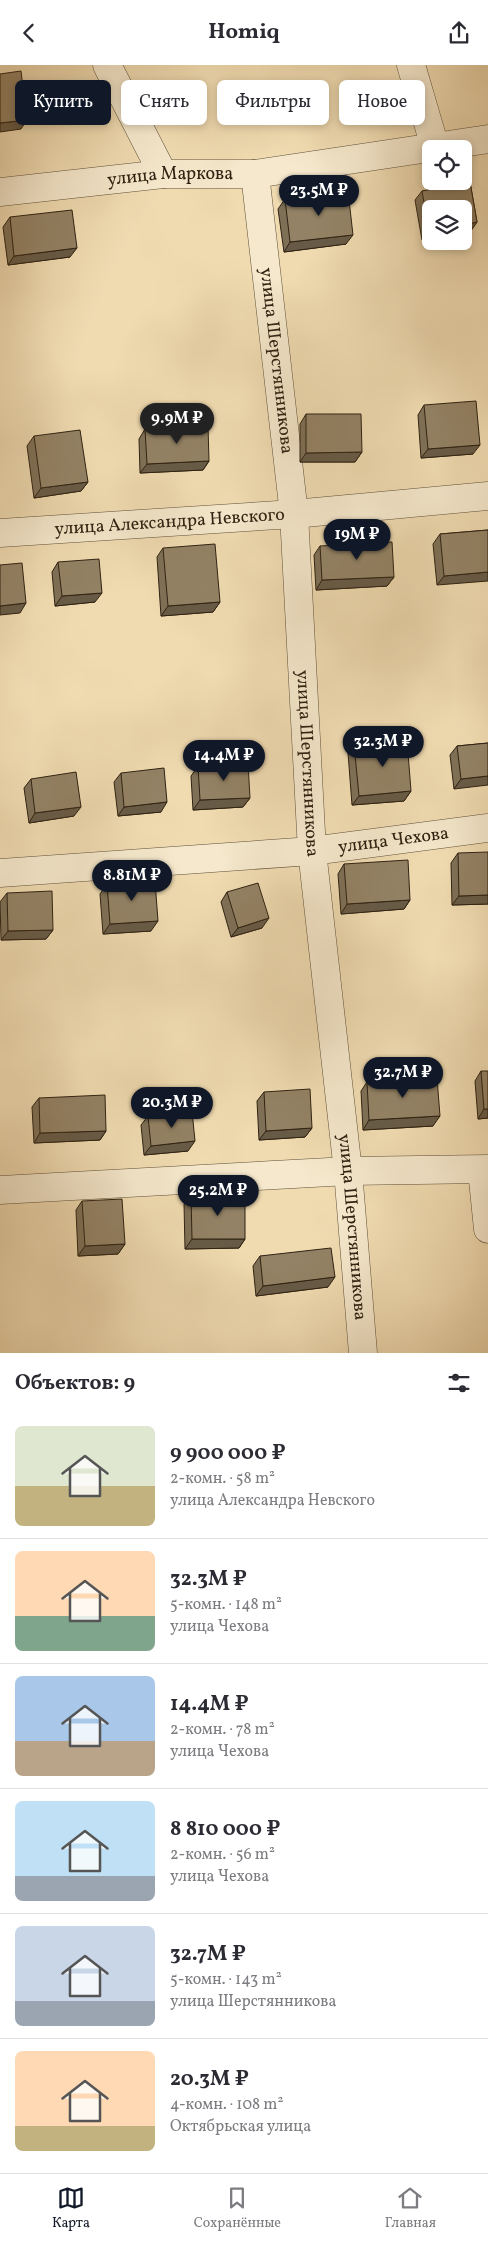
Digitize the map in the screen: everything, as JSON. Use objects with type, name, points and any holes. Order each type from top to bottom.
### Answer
[{"type":"street","points":[[107,65],[163,174]]},
{"type":"street","points":[[411,65],[433,140]]},
{"type":"street","name":"улица Маркова","points":[[472,141],[488,139]]},
{"type":"street","name":"улица Маркова","points":[[0,192],[163,174],[255,174],[422,149]]},
{"type":"street","name":"улица Шерстянникова","points":[[255,174],[294,513],[312,851],[348,1171],[364,1353]]},
{"type":"street","name":"улица Александра Невского","points":[[0,533],[294,513],[488,496]]},
{"type":"street","name":"улица Чехова","points":[[0,873],[312,851],[488,828]]},
{"type":"street","points":[[0,1190],[348,1171],[485,1169],[488,1229]]},
{"type":"building","points":[[21,71],[22,80],[15,80],[15,121],[0,123],[0,74]]},
{"type":"building","points":[[471,190],[477,222],[472,223],[472,200],[424,200],[422,191]]},
{"type":"building","points":[[348,191],[353,235],[290,242],[285,199]]},
{"type":"building","points":[[72,210],[77,248],[14,256],[10,217]]},
{"type":"building","points":[[476,401],[480,445],[428,449],[424,405]]},
{"type":"building","points":[[306,414],[361,414],[362,452],[306,453]]},
{"type":"building","points":[[208,426],[209,461],[147,464],[145,429]]},
{"type":"building","points":[[80,430],[88,482],[41,488],[34,436]]},
{"type":"building","points":[[488,530],[488,572],[444,576],[440,534]]},
{"type":"building","points":[[392,542],[394,577],[322,580],[320,546]]},
{"type":"building","points":[[215,544],[220,602],[168,606],[163,548]]},
{"type":"building","points":[[99,559],[102,593],[62,596],[58,562]]},
{"type":"building","points":[[22,563],[26,603],[0,606],[0,565]]},
{"type":"building","points":[[407,740],[411,791],[359,796],[354,744]]},
{"type":"building","points":[[488,743],[488,776],[461,779],[457,746]]},
{"type":"building","points":[[248,763],[250,798],[200,800],[198,766]]},
{"type":"building","points":[[164,768],[167,802],[124,807],[121,773]]},
{"type":"building","points":[[76,772],[81,807],[35,813],[31,779]]},
{"type":"building","points":[[488,852],[488,895],[459,896],[458,853]]},
{"type":"building","points":[[408,860],[410,900],[347,904],[344,864]]},
{"type":"building","points":[[155,881],[158,921],[110,924],[107,884]]},
{"type":"building","points":[[258,883],[269,918],[238,928],[227,892]]},
{"type":"building","points":[[52,891],[53,930],[8,931],[7,893]]},
{"type":"building","points":[[481,1071],[488,1071],[488,1109],[484,1109]]},
{"type":"building","points":[[437,1078],[440,1116],[369,1120],[367,1082]]},
{"type":"building","points":[[310,1089],[312,1128],[266,1131],[264,1092]]},
{"type":"building","points":[[105,1095],[106,1131],[40,1133],[39,1098]]},
{"type":"building","points":[[192,1111],[195,1141],[151,1146],[148,1116]]},
{"type":"building","points":[[245,1194],[245,1239],[192,1239],[191,1195]]},
{"type":"building","points":[[122,1199],[125,1244],[85,1246],[82,1201]]},
{"type":"building","points":[[331,1248],[335,1277],[263,1286],[260,1256]]}]
